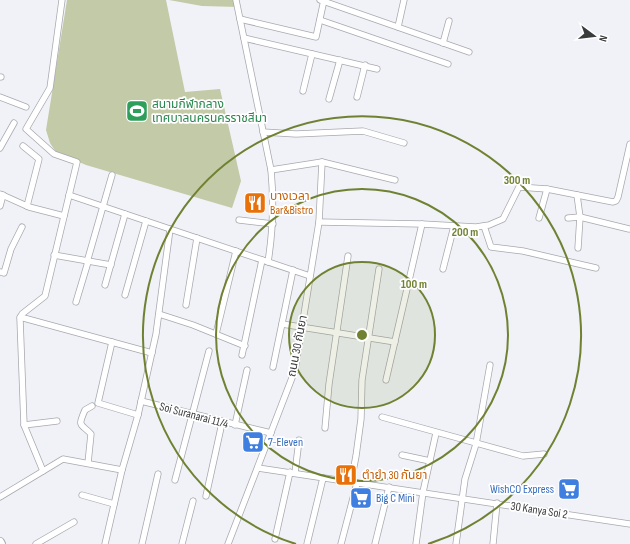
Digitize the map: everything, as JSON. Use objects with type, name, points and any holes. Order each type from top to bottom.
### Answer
[{"type":"street","points":[[43,471],[24,425],[20,317],[45,296],[77,162],[54,154],[26,129],[50,88],[62,0]]},
{"type":"street","points":[[236,0],[271,170],[274,196],[273,224],[242,356]]},
{"type":"street","points":[[240,19],[316,37],[320,20],[322,0],[469,52]]},
{"type":"street","points":[[398,27],[404,0]]},
{"type":"street","points":[[320,20],[448,64]]},
{"type":"street","points":[[443,43],[449,21]]},
{"type":"street","points":[[244,38],[377,69]]},
{"type":"street","points":[[303,91],[312,54]]},
{"type":"street","points":[[329,99],[340,60]]},
{"type":"street","points":[[357,97],[365,65]]},
{"type":"street","points":[[0,97],[26,108]]},
{"type":"street","points":[[0,148],[14,123]]},
{"type":"street","points":[[263,132],[296,134],[363,131],[404,143]]},
{"type":"street","points":[[320,222],[484,226],[503,219],[519,188],[547,189],[607,202],[616,201],[630,144]]},
{"type":"street","points":[[23,146],[39,159],[27,206]]},
{"type":"street","points":[[271,170],[322,162],[395,180]]},
{"type":"street","name":"ถนน 30 กันยา","points":[[228,544],[295,370],[320,222],[322,162]]},
{"type":"street","points":[[76,302],[112,174]]},
{"type":"street","points":[[539,218],[547,189]]},
{"type":"street","points":[[0,206],[2,195],[27,206],[64,216]]},
{"type":"street","points":[[577,195],[580,217],[578,248]]},
{"type":"street","points":[[69,196],[310,276]]},
{"type":"street","points":[[105,285],[125,214]]},
{"type":"street","points":[[568,218],[580,217],[629,229]]},
{"type":"street","points":[[239,220],[273,224]]},
{"type":"street","points":[[125,295],[146,221]]},
{"type":"street","points":[[386,380],[422,224]]},
{"type":"street","points":[[444,269],[454,226]]},
{"type":"street","points":[[484,226],[491,247],[522,251],[596,268]]},
{"type":"street","points":[[0,272],[4,273],[11,249],[22,227]]},
{"type":"street","points":[[105,544],[122,470],[138,415],[152,353],[159,314],[170,229]]},
{"type":"street","points":[[186,305],[198,238]]},
{"type":"street","points":[[216,334],[236,251]]},
{"type":"street","points":[[54,255],[111,265]]},
{"type":"street","points":[[325,428],[329,384],[348,256]]},
{"type":"street","points":[[350,482],[361,419],[362,380],[368,337],[380,269]]},
{"type":"street","points":[[273,367],[293,270]]},
{"type":"street","points":[[159,314],[193,325],[245,346]]},
{"type":"street","points":[[20,317],[152,353]]},
{"type":"street","points":[[282,324],[395,342]]},
{"type":"street","points":[[112,342],[98,403],[138,415]]},
{"type":"street","points":[[175,480],[194,415],[210,351]]},
{"type":"street","points":[[456,544],[465,480],[476,444],[490,365]]},
{"type":"street","points":[[235,425],[247,370]]},
{"type":"street","name":"Soi Suranarai 11/4","points":[[141,401],[222,423],[271,434]]},
{"type":"street","points":[[88,463],[91,434],[81,427],[80,424],[85,410],[92,406]]},
{"type":"street","points":[[382,417],[523,456],[544,454]]},
{"type":"street","points":[[24,425],[57,421]]},
{"type":"street","points":[[206,496],[222,423]]},
{"type":"street","points":[[416,544],[423,492],[436,433]]},
{"type":"street","points":[[275,539],[299,440]]},
{"type":"street","points":[[402,455],[430,461]]},
{"type":"street","points":[[0,497],[63,460],[88,463],[122,470]]},
{"type":"street","name":"30 Kanya Soi 2","points":[[258,468],[630,524]]},
{"type":"street","points":[[142,544],[158,474]]},
{"type":"street","points":[[307,544],[324,478]]},
{"type":"street","points":[[341,544],[357,483]]},
{"type":"street","points":[[375,544],[389,487]]},
{"type":"street","points":[[82,495],[114,504]]},
{"type":"street","points":[[182,544],[193,501]]},
{"type":"street","points":[[493,544],[497,503]]},
{"type":"street","points":[[36,544],[74,522]]},
{"type":"green space","name":"สนามกีฬากลาง เทศบาลนครนครราชสีมา","points":[[67,0],[166,0],[185,92],[220,89],[241,181],[232,208],[86,165],[56,152],[50,143],[46,130]]},
{"type":"green space","points":[[169,0],[236,0],[238,7],[202,6]]},
{"type":"place","name":"สนามกีฬากลาง เทศบาลนครนครราชสีมา","points":[[137,111]]},
{"type":"place","name":"บางเวลา Bar&Bistro","points":[[255,203]]},
{"type":"place","name":"7-Eleven","points":[[253,442]]},
{"type":"place","name":"ตำยำ 30 กันยา","points":[[346,475]]},
{"type":"place","name":"WishCO Express","points":[[569,489]]},
{"type":"place","name":"Big C Mini","points":[[361,498]]}]
